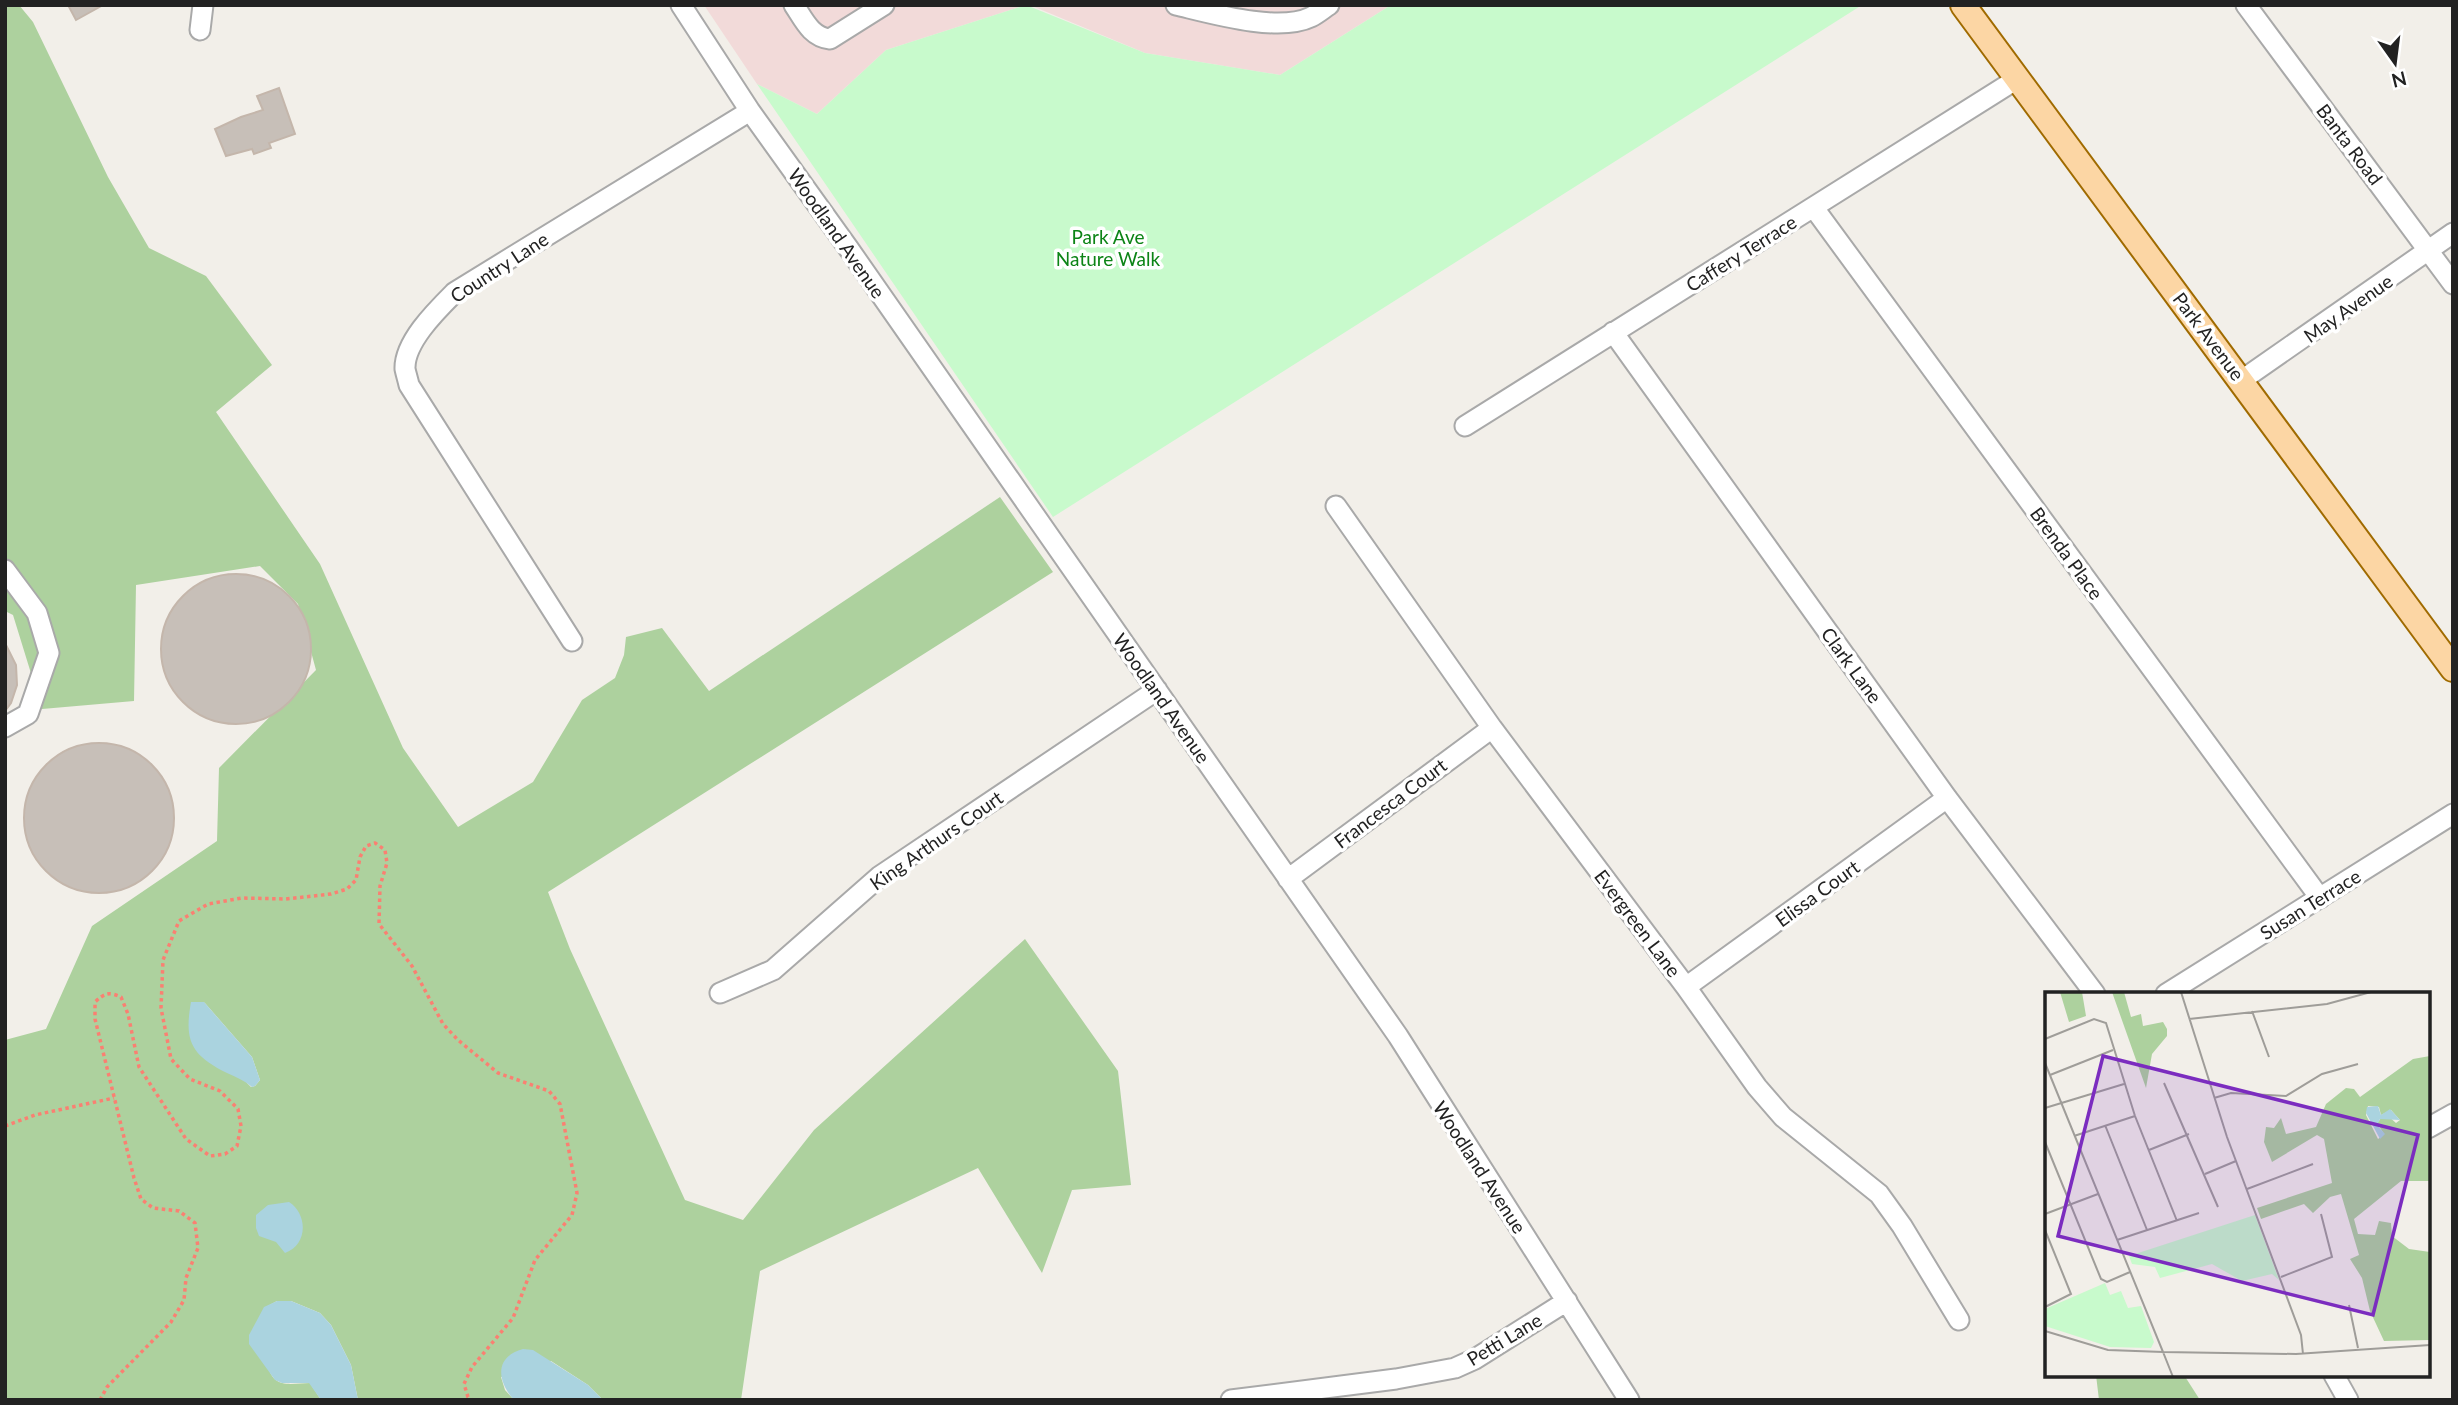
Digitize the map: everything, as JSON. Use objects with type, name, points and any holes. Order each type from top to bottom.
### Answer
[{"type":"main road","name":"Park Avenue","points":[[1963,5],[2453,668]]},
{"type":"street","points":[[200,30],[202,5]]},
{"type":"street","name":"Woodland Avenue","points":[[681,5],[750,111],[865,271],[1398,1036],[1449,1121],[1629,1400]]},
{"type":"street","points":[[794,5],[810,30],[820,38],[830,39],[884,5]]},
{"type":"street","points":[[1176,5],[1249,22],[1285,22],[1309,18],[1329,5]]},
{"type":"street","name":"Banta Road","points":[[2246,5],[2453,284]]},
{"type":"street","name":"Caffery Terrace","points":[[1465,426],[2017,79]]},
{"type":"street","name":"Country Lane","points":[[572,642],[409,385],[405,368],[409,350],[427,320],[455,292],[750,111]]},
{"type":"street","name":"Brenda Place","points":[[1814,208],[2320,898]]},
{"type":"street","name":"May Avenue","points":[[2242,380],[2453,233]]},
{"type":"street","name":"Clark Lane","points":[[1613,331],[1947,798],[2093,992]]},
{"type":"street","name":"Evergreen Lane","points":[[1336,506],[1492,728],[1686,987],[1757,1087],[1783,1117],[1879,1194],[1902,1226],[1959,1320]]},
{"type":"street","points":[[5,570],[37,613],[49,653],[28,714],[5,727]]},
{"type":"street","name":"King Arthurs Court","points":[[720,993],[773,970],[880,877],[1157,690]]},
{"type":"street","name":"Francesca Court","points":[[1288,879],[1492,728]]},
{"type":"street","name":"Elissa Court","points":[[1686,987],[1947,798]]},
{"type":"street","name":"Susan Terrace","points":[[2169,992],[2453,814]]},
{"type":"street","points":[[2430,1128],[2453,1114]]},
{"type":"street","name":"Petti Lane","points":[[1231,1400],[1396,1379],[1455,1368],[1475,1359],[1567,1301]]},
{"type":"street","points":[[2335,1377],[2348,1400]]},
{"type":"path","points":[[100,1400],[107,1387],[171,1322],[184,1300],[186,1278],[198,1248],[195,1223],[179,1211],[153,1208],[141,1199],[95,1019],[95,1002],[104,994],[112,992],[121,997],[128,1014],[139,1067],[186,1139],[210,1156],[225,1154],[237,1146],[241,1126],[238,1109],[220,1091],[190,1079],[171,1059],[162,1008],[163,960],[178,921],[208,904],[242,898],[286,899],[331,894],[347,888],[356,880],[360,857],[366,846],[375,843],[385,850],[387,863],[380,886],[379,924],[412,966],[443,1024],[458,1040],[498,1073],[549,1091],[560,1104],[577,1193],[572,1215],[535,1260],[513,1318],[472,1367],[464,1384],[468,1397],[472,1400]]},
{"type":"path","points":[[5,1126],[35,1115],[114,1098]]},
{"type":"shaded area","points":[[704,5],[1026,5],[886,50],[817,114],[757,84]]},
{"type":"shaded area","points":[[1030,5],[1391,5],[1280,75],[1145,53]]},
{"type":"green space","points":[[5,5],[19,5],[33,22],[108,177],[149,248],[206,276],[272,365],[216,412],[320,564],[403,748],[458,827],[533,782],[582,700],[615,678],[624,655],[626,637],[662,628],[709,691],[1000,497],[1053,572],[548,892],[570,949],[685,1200],[743,1220],[814,1130],[1025,939],[1118,1071],[1131,1185],[1072,1190],[1042,1273],[978,1168],[760,1271],[741,1400],[603,1400],[588,1385],[551,1361],[501,1377],[505,1390],[514,1400],[358,1400],[351,1365],[331,1325],[320,1313],[291,1301],[277,1301],[264,1308],[265,1350],[270,1372],[282,1383],[310,1383],[321,1400],[5,1400],[5,1040],[46,1029],[92,926],[217,841],[219,768],[316,670],[298,604],[260,566],[136,585],[134,701],[42,709],[13,615],[5,611]],"holes":[[[204,1002],[252,1057],[260,1080],[251,1087]]]},
{"type":"green space","name":"Park Ave Nature Walk","points":[[1026,5],[1145,53],[1280,75],[1391,5],[1862,5],[1053,517],[757,84],[817,114],[886,50]]},
{"type":"green space","points":[[2096,1377],[2185,1377],[2200,1400],[2099,1400]]},
{"type":"water","points":[[191,1002],[204,1002],[252,1057],[260,1080],[255,1086],[252,1087],[215,1066],[198,1053],[190,1037]]},
{"type":"water","points":[[289,1202],[300,1214],[303,1229],[298,1243],[285,1253],[276,1242],[259,1236],[256,1215],[268,1205]]},
{"type":"water","points":[[277,1301],[291,1301],[320,1313],[331,1325],[351,1365],[358,1400],[321,1400],[309,1383],[282,1383],[275,1380],[249,1344],[249,1335],[264,1307]]},
{"type":"water","points":[[523,1349],[533,1350],[588,1385],[603,1400],[514,1400],[504,1385],[501,1370],[507,1358]]},
{"type":"building","points":[[68,5],[103,5],[76,20]]},
{"type":"building","points":[[279,88],[295,134],[269,143],[271,148],[254,154],[252,149],[226,156],[215,129],[263,110],[257,96]]},
{"type":"building","points":[[236,574],[265,580],[289,596],[305,620],[311,649],[305,678],[289,702],[265,718],[236,724],[207,718],[183,702],[167,678],[161,649],[167,620],[183,596],[207,580]]},
{"type":"building","points":[[5,643],[16,665],[17,685],[5,711]]},
{"type":"building","points":[[99,743],[128,749],[152,765],[168,789],[174,818],[168,847],[152,871],[128,887],[99,893],[70,887],[46,871],[30,847],[24,818],[30,789],[46,765],[70,749]]}]
